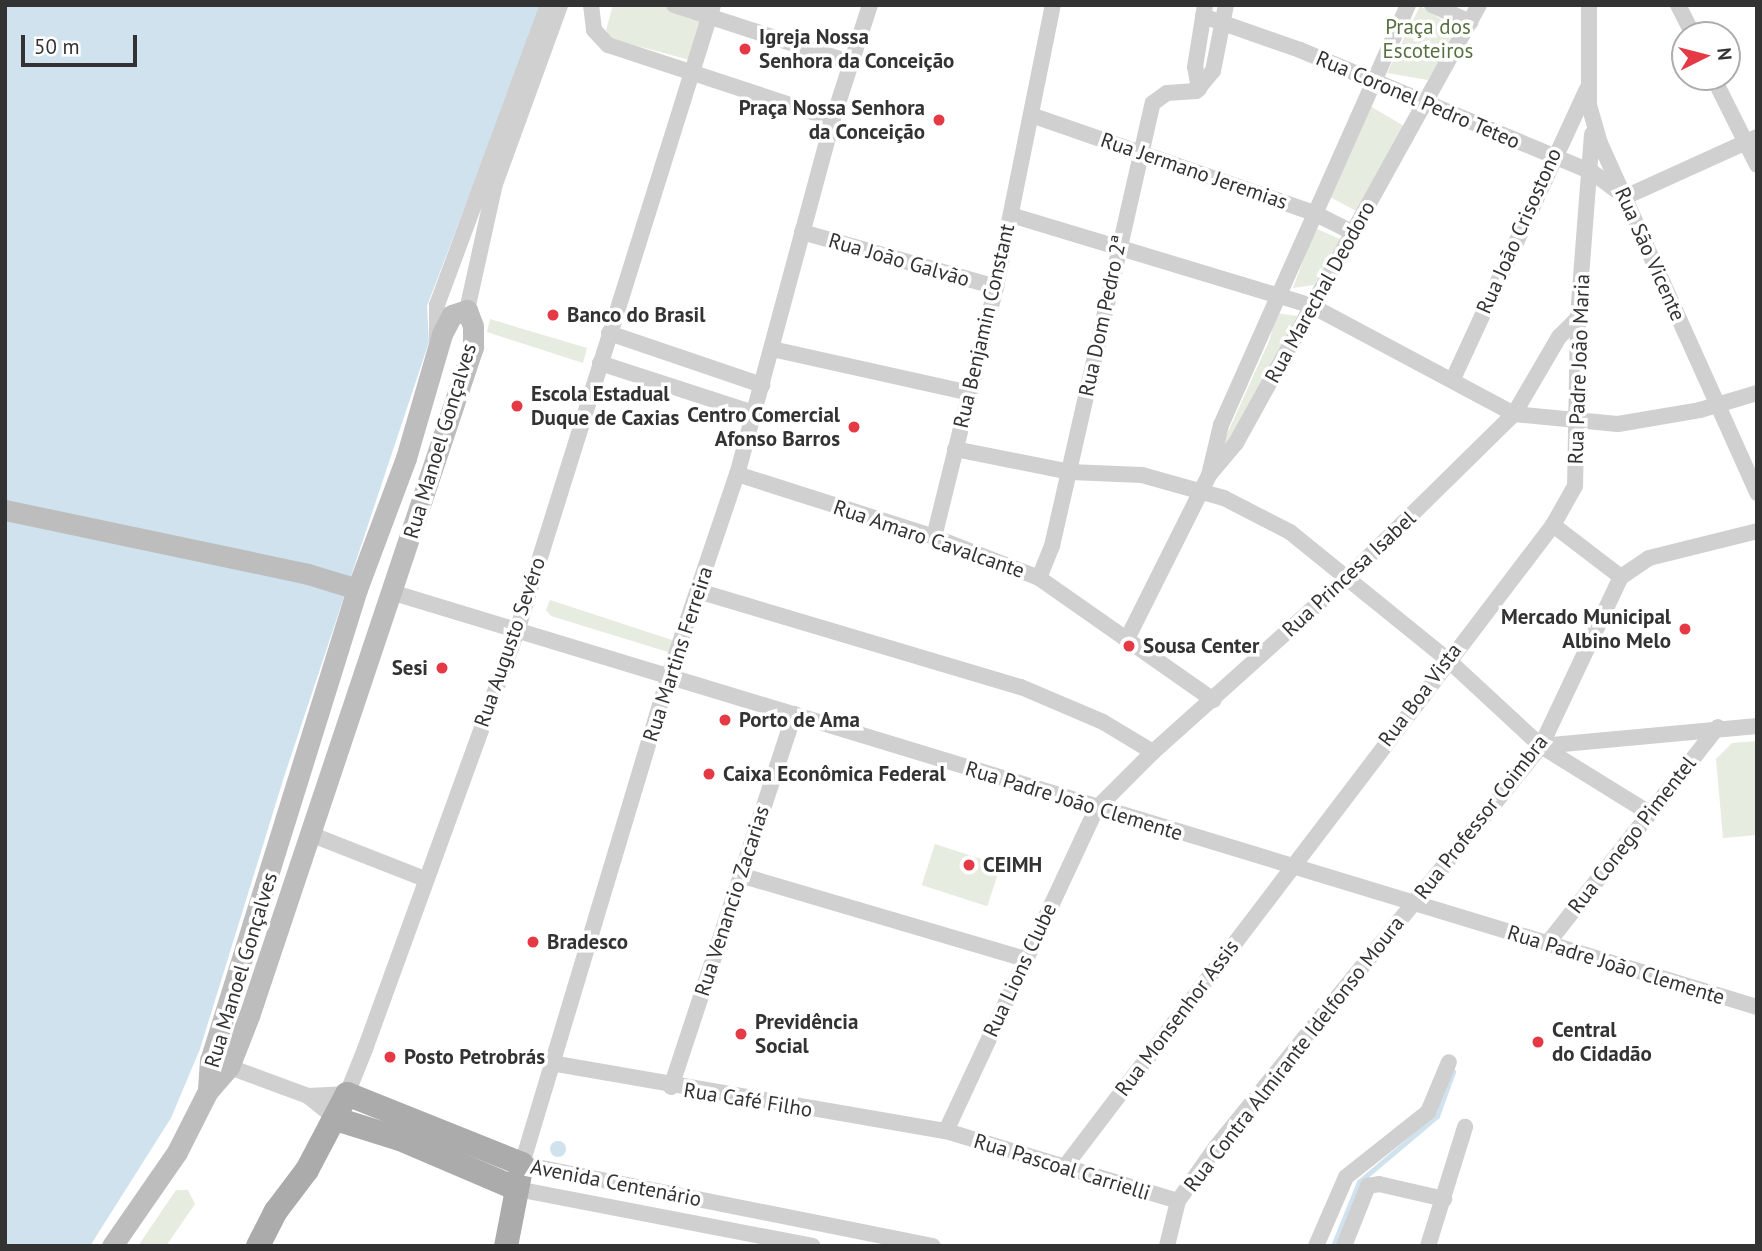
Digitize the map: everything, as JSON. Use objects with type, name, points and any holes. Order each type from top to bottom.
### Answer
[{"type":"main road","name":"Rua Augusto Sevéro","points":[[258,1246],[336,1119],[347,1094]]},
{"type":"main road","name":"Avenida Centenário","points":[[347,1094],[522,1164]]},
{"type":"main road","name":"Avenida Centenário","points":[[336,1119],[400,1139],[517,1189]]},
{"type":"main road","name":"Rua Martins Ferreira","points":[[506,1246],[522,1164]]},
{"type":"street","points":[[377,536],[376,523],[438,335],[437,305],[548,5]]},
{"type":"street","name":"Rua Manoel Gonçalves","points":[[111,1246],[177,1152],[208,1091],[285,909],[473,346],[473,326],[467,310],[495,184],[560,5]]},
{"type":"street","points":[[591,5],[598,38],[692,73],[833,119]]},
{"type":"street","points":[[674,5],[711,11],[852,63]]},
{"type":"street","name":"Rua Martins Ferreira","points":[[522,1164],[669,675],[737,474],[833,119],[870,5]]},
{"type":"street","name":"Rua Benjamin Constant","points":[[934,537],[996,287],[1053,5]]},
{"type":"street","name":"Rua Marechal Deodoro","points":[[1209,475],[1213,446],[1408,5]]},
{"type":"street","points":[[1432,5],[1470,22]]},
{"type":"street","name":"Rua Marechal Deodoro","points":[[1128,637],[1209,475],[1236,443],[1310,305],[1354,233],[1422,103],[1479,5]]},
{"type":"street","name":"Rua São Vicente","points":[[1589,5],[1592,121],[1757,493]]},
{"type":"street","points":[[1678,5],[1686,21]]},
{"type":"street","name":"Rua Augusto Sevéro","points":[[347,1094],[517,631],[711,11]]},
{"type":"street","points":[[1199,89],[1195,67],[1204,11]]},
{"type":"street","name":"Rua Coronel Pedro Teteo","points":[[1204,11],[1225,13],[1375,84],[1591,172],[1625,197]]},
{"type":"street","points":[[1199,89],[1213,71],[1225,13]]},
{"type":"street","name":"Rua João Crisostono","points":[[1453,379],[1552,156],[1589,85]]},
{"type":"street","name":"Rua Dom Pedro 2ª","points":[[1039,578],[1052,546],[1070,472],[1118,246],[1153,103],[1167,93],[1199,89]]},
{"type":"street","points":[[1721,91],[1751,140],[1757,165]]},
{"type":"street","name":"Rua Jermano Jeremias","points":[[1031,116],[1140,151],[1314,213],[1354,233]]},
{"type":"street","name":"Rua Padre João Maria","points":[[1553,525],[1575,486],[1578,318],[1591,172],[1592,121]]},
{"type":"street","points":[[1625,197],[1751,140]]},
{"type":"street","points":[[1011,215],[1310,305],[1453,379],[1514,414],[1578,424],[1618,424],[1717,406],[1757,393]]},
{"type":"street","name":"Rua João Galvão","points":[[802,232],[996,287]]},
{"type":"street","name":"Rua Manoel Gonçalves","points":[[219,1063],[262,897],[323,700],[352,588],[377,536],[406,458],[442,334],[452,315],[467,310]]},
{"type":"street","name":"Rua Princesa Isabel","points":[[1096,809],[1153,752],[1346,579],[1514,414],[1559,337],[1578,318]]},
{"type":"street","points":[[609,332],[762,385]]},
{"type":"street","points":[[772,349],[970,393]]},
{"type":"street","points":[[600,363],[754,414]]},
{"type":"street","points":[[955,449],[1070,472],[1142,475],[1201,491],[1290,532],[1447,659],[1541,746],[1649,813]]},
{"type":"street","name":"Rua Amaro Cavalcante","points":[[737,474],[934,537],[1039,578],[1128,637],[1213,700]]},
{"type":"street","points":[[5,510],[352,588]]},
{"type":"street","points":[[1553,525],[1621,578],[1649,558],[1757,531]]},
{"type":"street","name":"Rua Boa Vista","points":[[1290,867],[1447,659],[1553,525]]},
{"type":"street","name":"Rua Professor Coimbra","points":[[1412,905],[1541,746],[1621,578]]},
{"type":"street","points":[[698,591],[1021,687],[1103,722],[1153,752]]},
{"type":"street","name":"Rua Padre João Clemente","points":[[391,592],[669,675],[1096,809],[1757,1007]]},
{"type":"street","points":[[323,700],[351,713]]},
{"type":"street","name":"Rua Venancio Zacarias","points":[[671,1087],[794,714]]},
{"type":"street","points":[[1541,746],[1718,727],[1757,726]]},
{"type":"street","name":"Rua Conego Pimentel","points":[[1547,944],[1718,727]]},
{"type":"street","name":"Rua Lions Clube","points":[[946,1131],[1096,809]]},
{"type":"street","points":[[310,835],[425,880]]},
{"type":"street","name":"Rua Monsenhor Assis","points":[[1063,1169],[1290,867]]},
{"type":"street","points":[[740,875],[1025,960]]},
{"type":"street","points":[[262,897],[285,909]]},
{"type":"street","name":"Rua Contra Almirante Idelfonso Moura","points":[[1167,1246],[1178,1201],[1216,1147],[1412,905]]},
{"type":"street","points":[[1316,1246],[1346,1177],[1428,1112],[1449,1062]]},
{"type":"street","name":"Avenida Centenário","points":[[219,1063],[308,1096],[336,1119]]},
{"type":"street","name":"Rua Café Filho","points":[[551,1063],[671,1087],[946,1131]]},
{"type":"street","name":"Avenida Centenário","points":[[308,1096],[347,1094]]},
{"type":"street","points":[[1428,1246],[1465,1127]]},
{"type":"street","name":"Rua Pascoal Carrielli","points":[[946,1131],[1063,1169],[1178,1201]]},
{"type":"street","name":"Avenida Centenário","points":[[522,1164],[933,1246]]},
{"type":"street","points":[[1344,1246],[1368,1186],[1379,1184],[1444,1199]]},
{"type":"street","name":"Avenida Centenário","points":[[517,1189],[813,1246]]},
{"type":"street","points":[[780,1239],[783,1216]]},
{"type":"green space","points":[[613,5],[662,5],[697,17],[701,22],[690,60],[611,39],[606,30]]},
{"type":"green space","name":"Praça dos Escoteiros","points":[[1420,6],[1460,31],[1428,80],[1387,73]]},
{"type":"green space","points":[[1370,106],[1404,126],[1358,212],[1330,197]]},
{"type":"green space","points":[[1315,228],[1340,239],[1314,285],[1293,288]]},
{"type":"green space","points":[[1276,313],[1297,316],[1234,438],[1213,465],[1270,339]]},
{"type":"green space","points":[[490,319],[587,348],[583,363],[487,332]]},
{"type":"green space","points":[[550,600],[672,640],[674,645],[668,652],[551,616],[546,610]]},
{"type":"green space","points":[[1757,741],[1757,835],[1723,838],[1716,759],[1732,743]]},
{"type":"green space","points":[[935,844],[1001,865],[987,906],[922,885]]},
{"type":"green space","points":[[176,1190],[188,1190],[195,1204],[166,1246],[138,1246]]},
{"type":"water","points":[[5,5],[542,5],[427,306],[429,342],[284,777],[200,1049],[171,1118],[90,1246],[5,1246]]},
{"type":"water","points":[[558,1141],[564,1143],[564,1155],[558,1157],[552,1155],[550,1149],[552,1143]]},
{"type":"waterway","points":[[1333,1246],[1359,1182],[1437,1116],[1453,1072]]},
{"type":"place","name":"Igreja Nossa Senhora da Conceição","points":[[745,49]]},
{"type":"place","name":"Praça Nossa Senhora da Conceição","points":[[939,120]]},
{"type":"place","name":"Banco do Brasil","points":[[553,315]]},
{"type":"place","name":"Escola Estadual Duque de Caxias","points":[[517,406]]},
{"type":"place","name":"Centro Comercial Afonso Barros","points":[[854,427]]},
{"type":"place","name":"Mercado Municipal Albino Melo","points":[[1685,629]]},
{"type":"place","name":"Sousa Center","points":[[1129,646]]},
{"type":"place","name":"Sesi","points":[[442,668]]},
{"type":"place","name":"Porto de Ama","points":[[725,720]]},
{"type":"place","name":"Caixa Econômica Federal","points":[[709,774]]},
{"type":"place","name":"CEIMH","points":[[969,865]]},
{"type":"place","name":"Bradesco","points":[[533,942]]},
{"type":"place","name":"Previdência Social","points":[[741,1034]]},
{"type":"place","name":"Central do Cidadão","points":[[1538,1042]]},
{"type":"place","name":"Posto Petrobrás","points":[[390,1057]]}]
